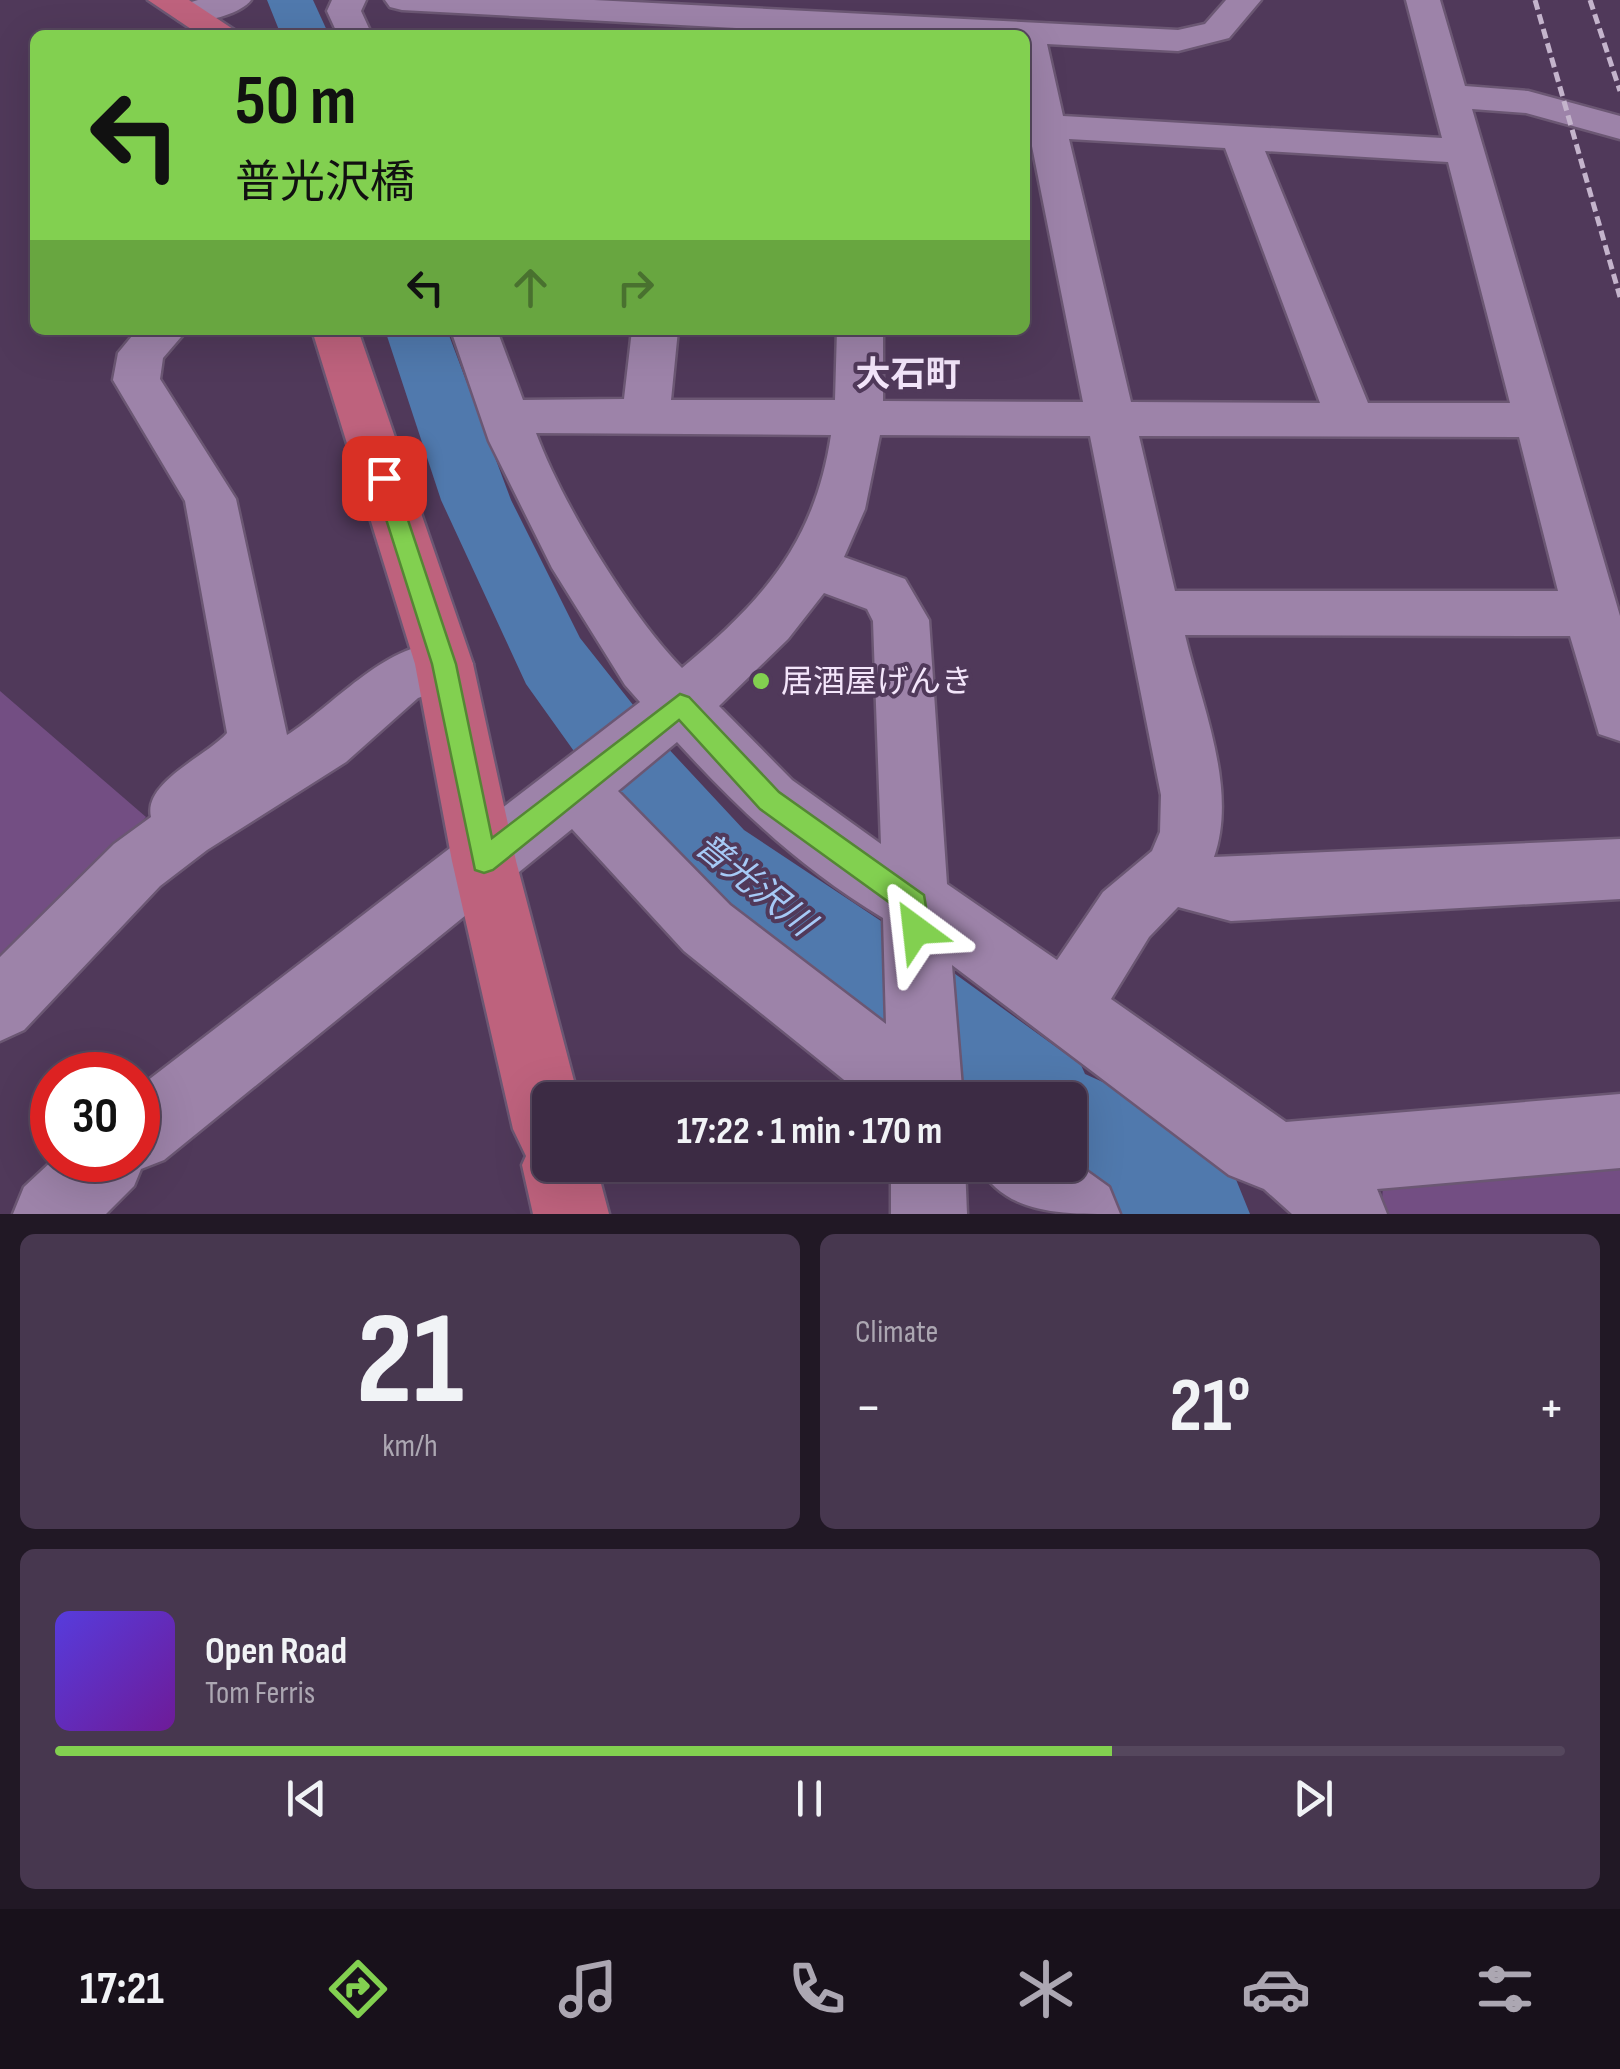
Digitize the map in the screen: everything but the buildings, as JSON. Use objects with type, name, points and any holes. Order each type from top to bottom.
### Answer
[{"type":"main road","points":[[178,6],[217,30]]},
{"type":"main road","points":[[337,335],[444,664],[484,861],[538,1082]]},
{"type":"main road","points":[[563,1182],[571,1214]]},
{"type":"street","points":[[178,6],[234,0]]},
{"type":"street","points":[[349,0],[344,11],[353,30]]},
{"type":"street","points":[[402,0],[530,14],[848,20],[975,30]]},
{"type":"street","points":[[1030,34],[1194,40],[1226,24],[1244,0]]},
{"type":"street","points":[[1422,0],[1452,96],[1620,716]]},
{"type":"street","points":[[1030,52],[1192,795],[1191,832],[1176,872],[1155,882],[1139,898],[1065,1012]]},
{"type":"street","points":[[1452,96],[1528,102],[1620,128]]},
{"type":"street","points":[[1047,126],[1466,151]]},
{"type":"street","points":[[1240,136],[1351,420]]},
{"type":"street","points":[[159,335],[141,353],[136,380],[210,500],[258,738],[244,763],[210,782],[180,809],[185,829]]},
{"type":"street","points":[[476,335],[508,422],[571,553],[645,668],[770,800],[915,917],[944,918],[1065,1012],[1256,1149],[1286,1158],[1620,1130]]},
{"type":"street","points":[[646,414],[654,335]]},
{"type":"street","points":[[160,1117],[680,705],[769,621],[813,567],[842,497],[861,417],[860,335]]},
{"type":"street","points":[[508,422],[526,416],[646,414],[1539,420]]},
{"type":"street","points":[[813,567],[886,594],[901,620],[925,1082]]},
{"type":"street","points":[[1154,613],[1565,613],[1594,617]]},
{"type":"street","points":[[0,1006],[138,865],[185,829],[324,743],[398,681],[444,664]]},
{"type":"street","points":[[574,789],[707,928],[894,1082]]},
{"type":"street","points":[[1176,872],[1202,886],[1230,890],[1620,869]]},
{"type":"street","points":[[1286,1158],[1349,1214]]},
{"type":"street","points":[[50,1214],[84,1182]]},
{"type":"street","points":[[929,1182],[930,1214]]},
{"type":"street","points":[[1038,1182],[1082,1214]]},
{"type":"shaded area","points":[[0,691],[146,817],[0,987]]},
{"type":"shaded area","points":[[1620,1156],[1620,1214],[1381,1214],[1384,1172]]},
{"type":"waterway","name":"普光沢川","points":[[290,0],[303,30]]},
{"type":"waterway","name":"普光沢川","points":[[418,335],[476,500],[553,661],[635,770],[713,859],[860,961],[1022,1082]]},
{"type":"waterway","name":"普光沢川","points":[[1087,1131],[1198,1214]]},
{"type":"railway","points":[[1535,0],[1620,297]]},
{"type":"railway","points":[[1590,0],[1620,91]]},
{"type":"place","name":"居酒屋げんき","points":[[761,681]]},
{"type":"district","name":"大石町","points":[[908,374]]},
{"type":"route","points":[[384,478],[444,664],[484,861],[680,705],[770,800],[870,876],[914,904],[916,930]]}]
